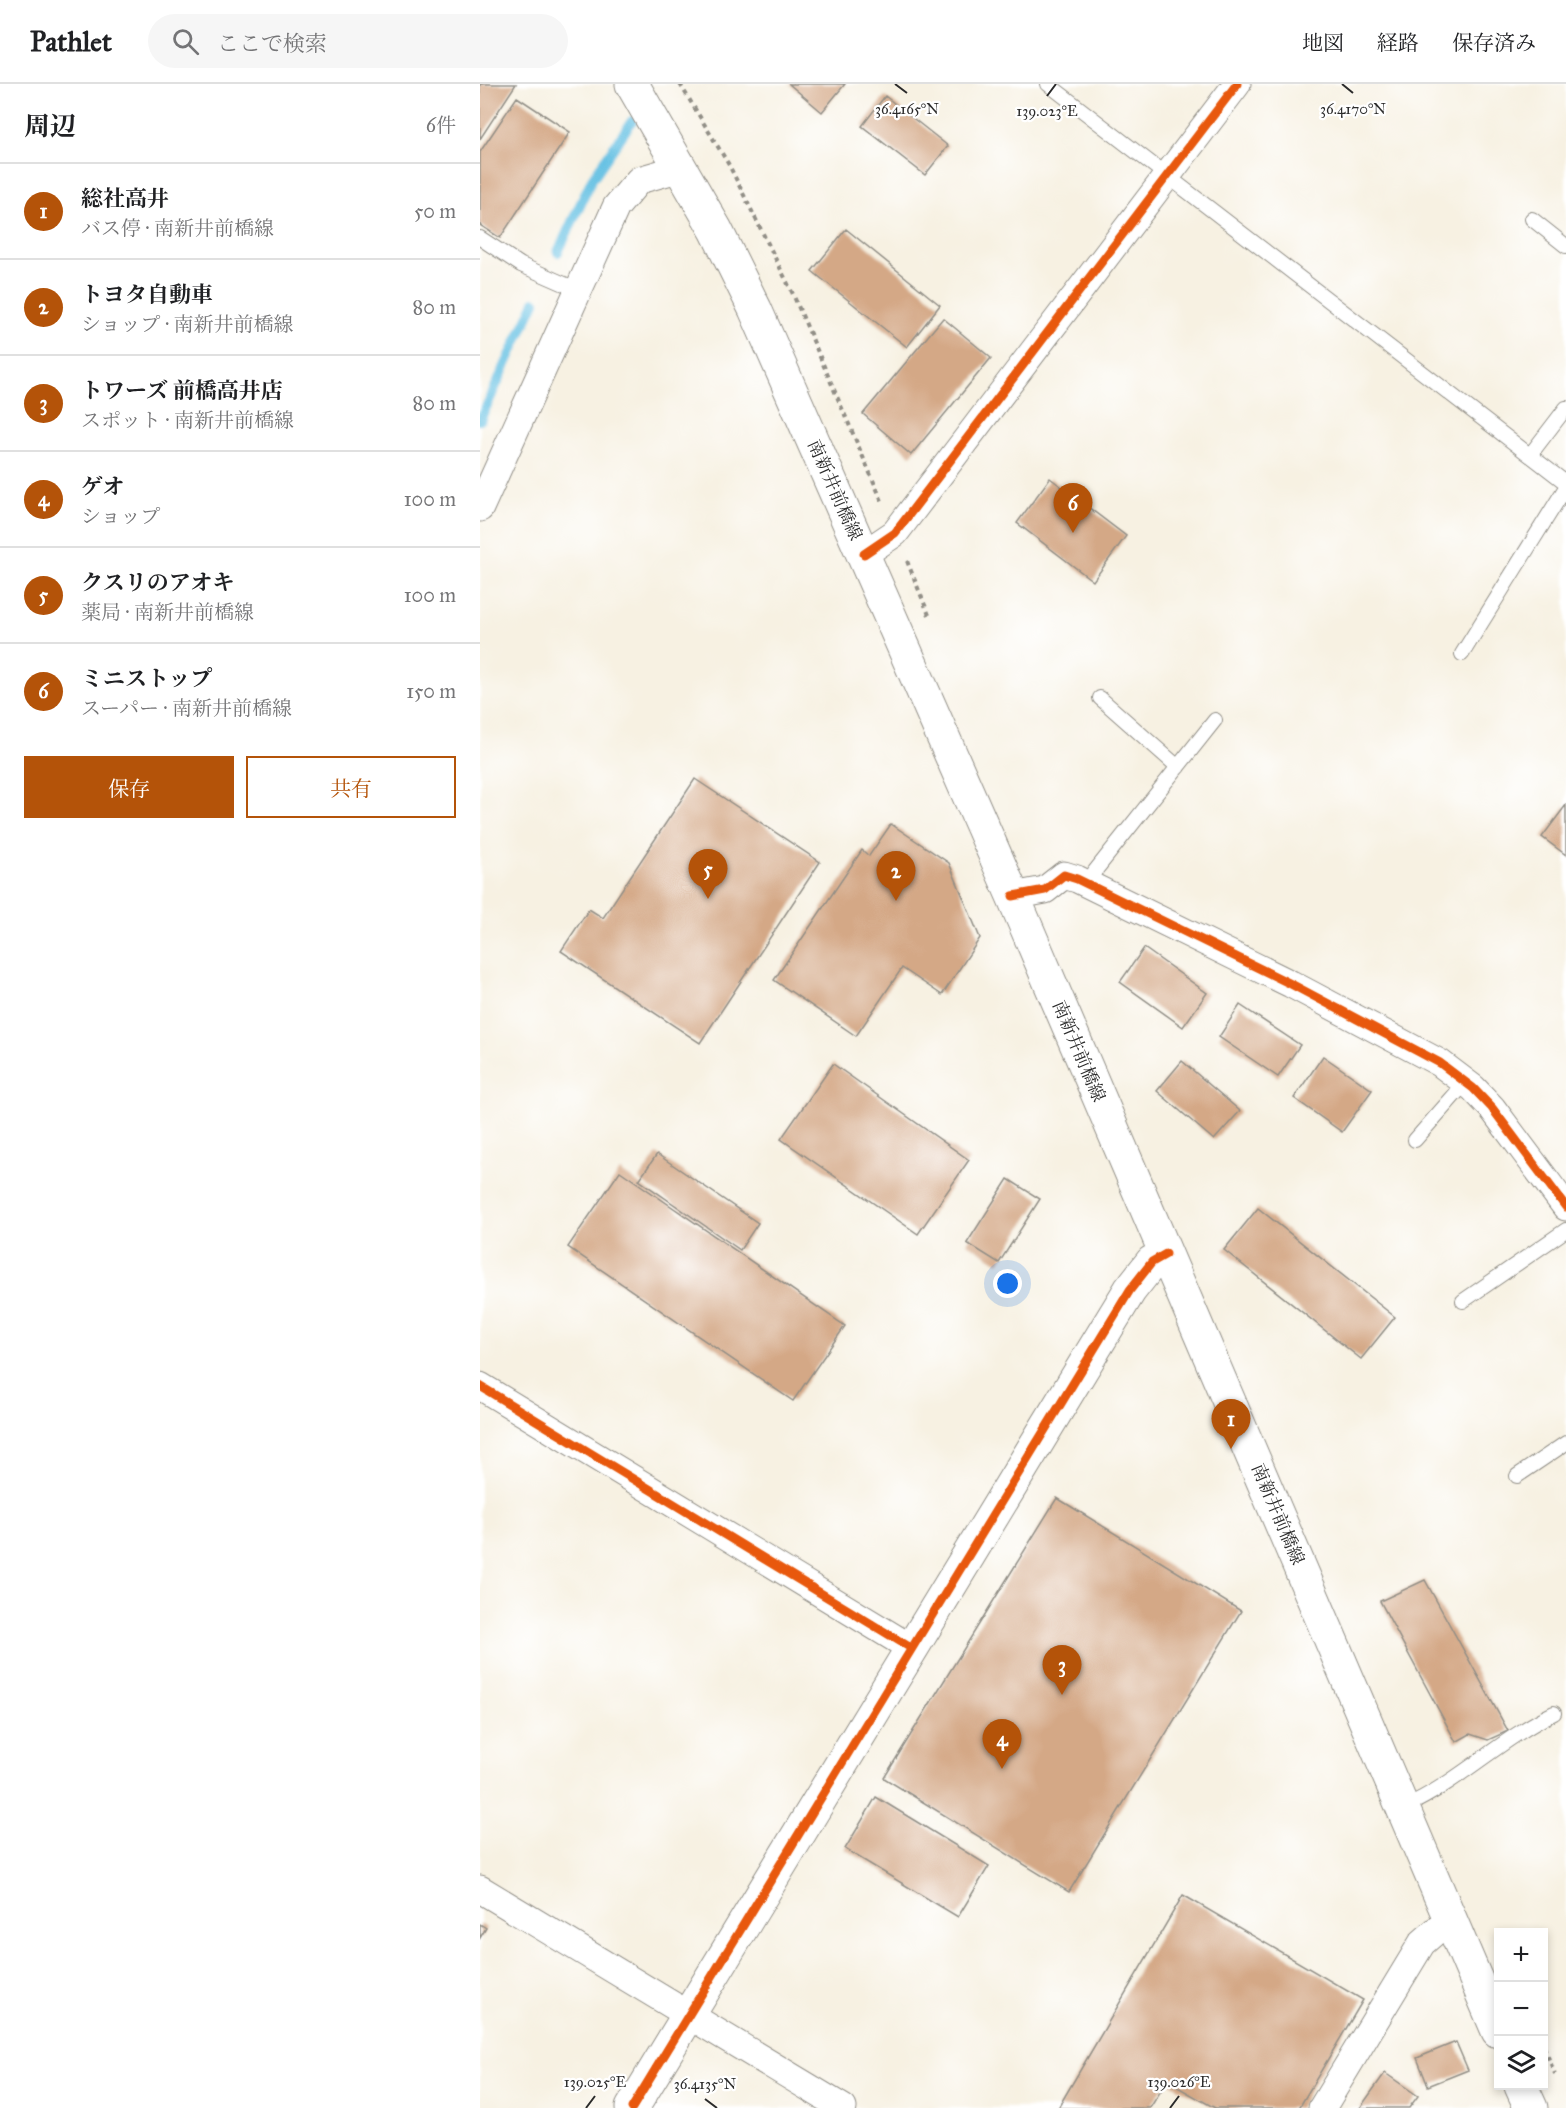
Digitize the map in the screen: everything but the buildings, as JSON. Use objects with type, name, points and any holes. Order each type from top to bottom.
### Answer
[{"type":"main road","name":"南新井前橋線","points":[[632,84],[739,275],[864,554],[1454,1923],[1494,2021]]},
{"type":"main road","points":[[632,2108],[1130,1290],[1152,1262],[1166,1254]]},
{"type":"main road","points":[[1523,2090],[1531,2108]]},
{"type":"street","points":[[864,554],[895,533],[1238,84]]},
{"type":"street","points":[[480,508],[616,207],[639,180],[681,168]]},
{"type":"street","points":[[1013,896],[1045,890],[1064,875],[1291,984],[1440,1064],[1466,1082],[1492,1108],[1566,1211]]},
{"type":"street","points":[[480,1386],[911,1648]]},
{"type":"street","points":[[480,1889],[843,2108]]},
{"type":"street","points":[[1322,2108],[1422,1943],[1438,1929],[1454,1923]]},
{"type":"lane","points":[[1048,84],[1566,485],[1462,654]]},
{"type":"lane","points":[[1532,219],[1566,246]]},
{"type":"lane","points":[[480,238],[521,265],[578,290]]},
{"type":"lane","points":[[1530,455],[1566,408]]},
{"type":"lane","points":[[1100,698],[1178,767]]},
{"type":"lane","points":[[1088,885],[1095,871],[1215,720]]},
{"type":"lane","points":[[1415,1140],[1466,1082]]},
{"type":"lane","points":[[1462,1301],[1566,1211]]},
{"type":"lane","points":[[1517,1476],[1566,1443]]},
{"type":"lane","points":[[1404,1807],[1433,1794],[1528,1726],[1554,1713]]},
{"type":"waterway","points":[[558,252],[592,179],[632,121]]},
{"type":"waterway","points":[[480,420],[535,302]]},
{"type":"cycle path","points":[[864,554],[895,533],[1237,84]]},
{"type":"cycle path","points":[[1013,896],[1045,890],[1064,875],[1077,879],[1291,984],[1440,1063],[1473,1088],[1492,1108],[1566,1207]]},
{"type":"cycle path","points":[[632,2108],[1130,1290],[1152,1262],[1166,1254]]},
{"type":"cycle path","points":[[480,1386],[911,1648]]},
{"type":"place","name":"ミニストップ","points":[[1073,533]]},
{"type":"place","name":"クスリのアオキ","points":[[708,899]]},
{"type":"place","name":"トヨタ自動車","points":[[896,901]]},
{"type":"place","name":"総社高井","points":[[1231,1449]]},
{"type":"place","name":"トワーズ 前橋高井店","points":[[1062,1695]]},
{"type":"place","name":"ゲオ","points":[[1002,1769]]}]
